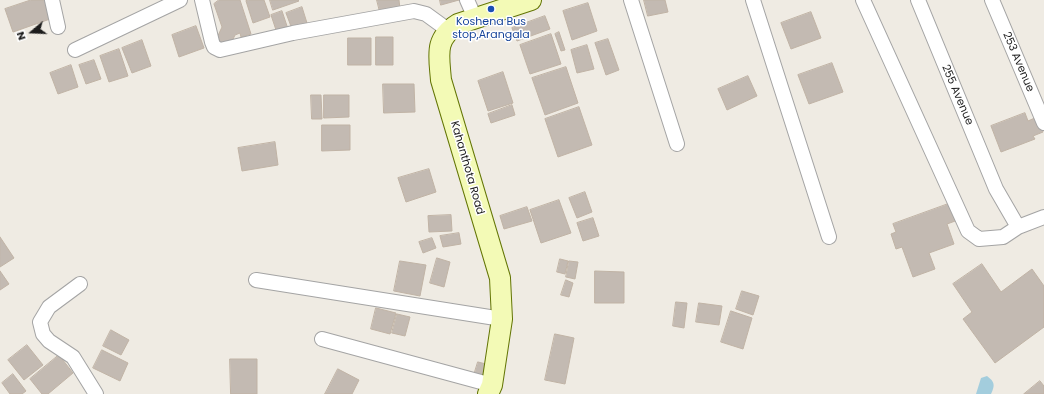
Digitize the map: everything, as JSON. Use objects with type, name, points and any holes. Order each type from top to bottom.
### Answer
[{"type":"main road","points":[[448,30],[458,24],[471,9],[531,0]]},
{"type":"main road","name":"Kahanthota Road","points":[[448,30],[442,39],[438,50],[441,80],[500,278],[502,319],[490,390]]},
{"type":"street","points":[[52,0],[58,27]]},
{"type":"street","points":[[75,50],[180,0]]},
{"type":"street","points":[[202,0],[212,42],[214,47],[220,50],[227,50],[293,34],[414,11],[426,14],[448,30]]},
{"type":"street","points":[[632,0],[677,144]]},
{"type":"street","points":[[753,0],[829,237]]},
{"type":"street","points":[[863,0],[968,231],[979,239],[1003,237],[1018,227],[1044,216]]},
{"type":"street","name":"255 Avenue","points":[[918,0],[996,189],[1018,227]]},
{"type":"street","name":"253 Avenue","points":[[992,0],[1044,123]]},
{"type":"street","points":[[256,280],[502,319]]},
{"type":"street","points":[[80,284],[49,307],[40,322],[43,334],[49,341],[73,357],[96,394]]},
{"type":"street","points":[[322,339],[490,390]]},
{"type":"water","points":[[987,376],[994,384],[991,394],[976,394],[981,378]]},
{"type":"building","points":[[31,0],[47,0],[53,18],[13,32],[5,9]]},
{"type":"building","points":[[219,0],[240,0],[251,34],[241,37],[240,33],[235,35],[229,48],[215,42],[222,27],[214,4]]},
{"type":"building","points":[[264,0],[270,17],[253,23],[246,1]]},
{"type":"building","points":[[270,0],[298,0],[299,1],[273,10]]},
{"type":"building","points":[[377,0],[399,0],[400,9],[380,12]]},
{"type":"building","points":[[440,0],[459,0],[441,5]]},
{"type":"building","points":[[644,0],[665,0],[668,12],[648,16]]},
{"type":"building","points":[[588,3],[597,31],[572,40],[563,11]]},
{"type":"building","points":[[302,7],[307,23],[292,29],[286,13]]},
{"type":"building","points":[[282,11],[288,29],[277,33],[271,15]]},
{"type":"building","points":[[811,12],[821,38],[791,49],[781,23]]},
{"type":"building","points":[[545,16],[550,29],[517,41],[512,28]]},
{"type":"building","points":[[196,26],[204,48],[179,57],[172,35]]},
{"type":"building","points":[[559,32],[565,50],[561,51],[555,34]]},
{"type":"building","points":[[551,34],[561,64],[530,74],[520,45]]},
{"type":"building","points":[[376,37],[393,37],[393,65],[376,65]]},
{"type":"building","points":[[348,38],[371,38],[371,65],[348,65]]},
{"type":"building","points":[[608,39],[619,70],[606,75],[595,43]]},
{"type":"building","points":[[142,40],[151,66],[132,73],[122,48]]},
{"type":"building","points":[[587,45],[594,69],[577,73],[571,50]]},
{"type":"building","points":[[119,49],[128,76],[109,82],[100,56]]},
{"type":"building","points":[[94,60],[101,79],[86,84],[79,65]]},
{"type":"building","points":[[832,63],[843,92],[809,104],[798,75]]},
{"type":"building","points":[[71,65],[78,87],[58,94],[50,73]]},
{"type":"building","points":[[566,67],[578,103],[545,115],[532,78]]},
{"type":"building","points":[[503,72],[513,103],[488,111],[478,81]]},
{"type":"building","points":[[748,76],[757,96],[727,110],[718,89]]},
{"type":"building","points":[[383,84],[414,84],[415,112],[384,113]]},
{"type":"building","points":[[311,95],[321,95],[322,119],[312,119]]},
{"type":"building","points":[[324,95],[349,95],[349,117],[324,118]]},
{"type":"building","points":[[512,105],[515,115],[491,123],[488,114]]},
{"type":"building","points":[[579,107],[592,145],[558,157],[545,119]]},
{"type":"building","points":[[1025,113],[1028,121],[1037,117],[1043,132],[1033,136],[1035,139],[1001,152],[991,126]]},
{"type":"building","points":[[322,125],[350,125],[350,150],[322,151]]},
{"type":"building","points":[[275,142],[278,165],[242,171],[238,148]]},
{"type":"building","points":[[429,169],[436,192],[406,202],[398,178]]},
{"type":"building","points":[[585,192],[592,212],[577,218],[569,198]]},
{"type":"building","points":[[559,200],[571,233],[541,243],[530,210]]},
{"type":"building","points":[[951,203],[958,220],[947,224],[954,244],[929,253],[935,269],[913,277],[902,247],[896,249],[891,234],[896,232],[893,224]]},
{"type":"building","points":[[527,207],[532,221],[504,229],[500,216]]},
{"type":"building","points":[[451,215],[452,231],[429,232],[428,216]]},
{"type":"building","points":[[593,218],[599,236],[583,241],[577,223]]},
{"type":"building","points":[[459,233],[461,244],[443,247],[440,236]]},
{"type":"building","points":[[0,237],[14,258],[0,267]]},
{"type":"building","points":[[432,238],[436,248],[423,253],[419,242]]},
{"type":"building","points":[[437,258],[450,262],[444,287],[430,283]]},
{"type":"building","points":[[560,259],[568,261],[565,274],[557,272]]},
{"type":"building","points":[[400,261],[426,265],[420,296],[394,291]]},
{"type":"building","points":[[569,261],[578,262],[575,279],[566,277]]},
{"type":"building","points":[[982,264],[1001,292],[1032,269],[1044,286],[1044,327],[995,363],[963,319],[972,312],[953,284]]},
{"type":"building","points":[[0,271],[9,284],[0,290]]},
{"type":"building","points":[[595,271],[624,272],[624,303],[595,303]]},
{"type":"building","points":[[566,280],[573,283],[569,297],[561,295]]},
{"type":"building","points":[[742,291],[759,296],[753,315],[736,309]]},
{"type":"building","points":[[676,302],[687,303],[684,328],[673,326]]},
{"type":"building","points":[[699,303],[722,306],[719,325],[696,322]]},
{"type":"building","points":[[376,308],[396,313],[390,334],[371,329]]},
{"type":"building","points":[[731,311],[752,318],[743,349],[721,342]]},
{"type":"building","points":[[397,314],[410,317],[405,336],[392,333]]},
{"type":"building","points":[[111,330],[129,340],[121,355],[103,346]]},
{"type":"building","points":[[555,334],[574,338],[565,384],[545,380]]},
{"type":"building","points":[[27,345],[43,365],[24,380],[8,360]]},
{"type":"building","points":[[102,350],[128,363],[120,381],[93,368]]},
{"type":"building","points":[[59,355],[73,373],[48,394],[42,394],[30,379]]},
{"type":"building","points":[[230,359],[257,359],[257,394],[231,394]]},
{"type":"building","points":[[478,362],[490,365],[487,379],[474,375]]},
{"type":"building","points":[[338,369],[359,380],[352,394],[325,394]]},
{"type":"building","points":[[13,374],[26,391],[22,394],[10,394],[2,383]]},
{"type":"building","points":[[1040,381],[1044,386],[1044,394],[1024,394]]},
{"type":"place","name":"Koshena Bus stop,Arangala","points":[[491,9]]}]
